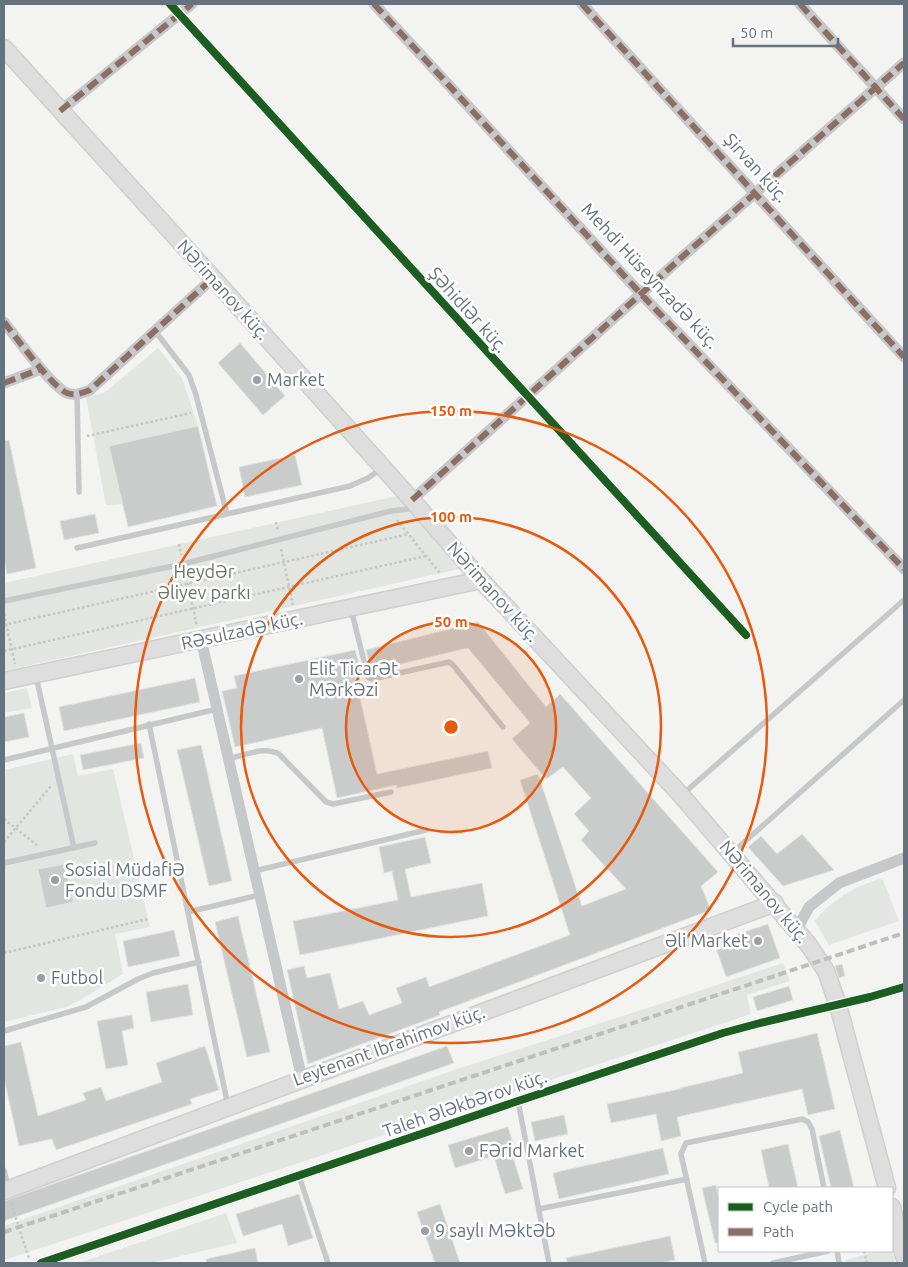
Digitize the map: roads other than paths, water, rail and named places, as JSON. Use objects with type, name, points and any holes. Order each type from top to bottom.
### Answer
[{"type":"street","name":"Şəhidlər küç.","points":[[170,4],[746,636]]},
{"type":"street","points":[[60,111],[192,4]]},
{"type":"street","name":"Mehdi Hüseynzadə küç.","points":[[374,4],[641,294],[904,569]]},
{"type":"street","name":"Şirvan küç.","points":[[582,4],[904,357]]},
{"type":"street","points":[[800,4],[904,119]]},
{"type":"street","name":"Nərimanov küç.","points":[[4,48],[214,278],[415,503],[480,580],[681,795],[797,929],[823,966],[838,1005],[887,1187]]},
{"type":"street","points":[[415,503],[527,396],[904,63]]},
{"type":"street","points":[[4,322],[41,369],[65,392],[77,394],[90,390],[214,278]]},
{"type":"street","points":[[4,383],[41,369]]},
{"type":"street","name":"Rəsulzadə küç.","points":[[4,681],[199,633],[351,607],[480,580]]},
{"type":"street","points":[[199,633],[302,1079]]},
{"type":"street","points":[[797,929],[809,907],[839,883],[904,858]]},
{"type":"street","name":"Leytenant Ibrahimov küç.","points":[[6,1190],[775,903]]},
{"type":"street","name":"Taleh Ələkbərov küç.","points":[[40,1263],[723,1033],[904,987]]},
{"type":"street","points":[[893,1216],[895,1234],[904,1256]]},
{"type":"lane","points":[[155,331],[189,375],[227,514]]},
{"type":"lane","points":[[77,394],[79,492]]},
{"type":"lane","points":[[77,548],[350,486],[368,478],[383,468]]},
{"type":"lane","points":[[4,601],[183,564],[391,512],[415,503]]},
{"type":"lane","points":[[681,795],[904,600]]},
{"type":"lane","points":[[351,607],[368,676],[372,678],[449,662],[453,664],[503,727]]},
{"type":"lane","points":[[35,674],[50,748],[74,848]]},
{"type":"lane","points":[[732,853],[904,700]]},
{"type":"lane","points":[[4,760],[217,709]]},
{"type":"lane","points":[[149,724],[228,1106]]},
{"type":"lane","points":[[228,759],[266,750],[273,751],[280,754],[326,802],[333,804],[390,792]]},
{"type":"lane","points":[[254,871],[426,830]]},
{"type":"lane","points":[[4,863],[95,843]]},
{"type":"lane","points":[[188,912],[260,895]]},
{"type":"lane","points":[[4,1031],[86,1008],[138,979],[153,973],[198,962]]},
{"type":"lane","points":[[518,1101],[549,1263]]},
{"type":"lane","points":[[705,1263],[681,1154],[686,1144],[802,1119],[808,1122],[812,1129],[824,1187]]},
{"type":"lane","points":[[4,1170],[6,1190]]},
{"type":"lane","points":[[299,1176],[328,1263]]},
{"type":"lane","points":[[539,1209],[687,1179]]},
{"type":"lane","points":[[773,1263],[823,1252]]},
{"type":"railway","points":[[4,1232],[904,933]]},
{"type":"place","name":"Market","points":[[257,380]]},
{"type":"place","name":"Elit Ticarət Mərkəzi","points":[[299,679]]},
{"type":"place","name":"Sosial Müdafiə Fondu DSMF","points":[[55,880]]},
{"type":"place","name":"Əli Market","points":[[758,941]]},
{"type":"place","name":"Futbol","points":[[41,978]]},
{"type":"place","name":"Fərid Market","points":[[469,1151]]},
{"type":"place","name":"9 saylı Məktəb","points":[[425,1231]]},
{"type":"park label","name":"Heydər Əliyev parkı","points":[[204,582]]}]
